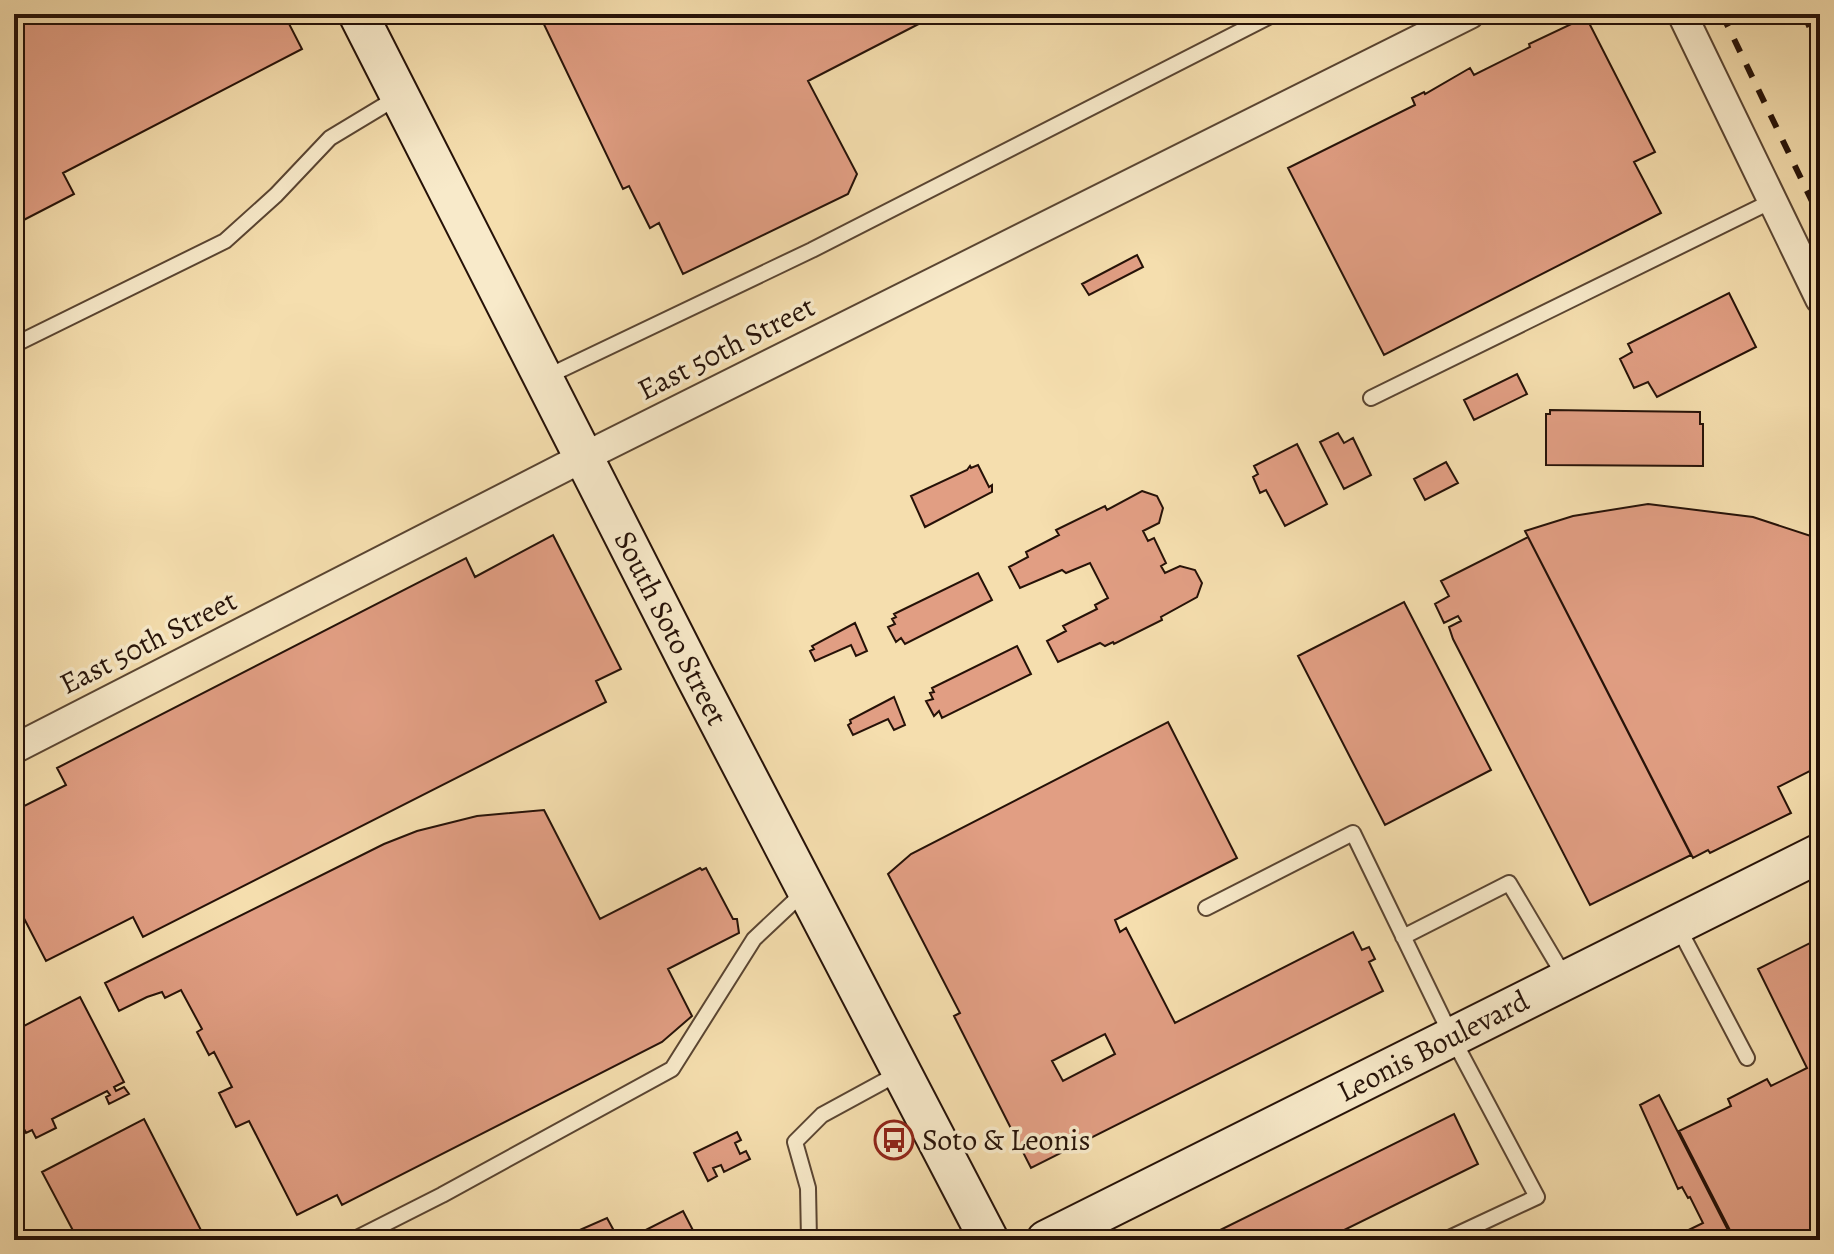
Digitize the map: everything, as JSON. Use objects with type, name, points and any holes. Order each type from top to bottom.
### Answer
[{"type":"main road","name":"South Soto Street","points":[[358,14],[989,1240]]},
{"type":"main road","name":"Leonis Boulevard","points":[[1046,1240],[1820,853]]},
{"type":"street","name":"East 50th Street","points":[[14,749],[584,457],[1470,14]]},
{"type":"street","points":[[1682,14],[1820,299]]},
{"type":"lane","points":[[543,378],[812,250],[1274,14]]},
{"type":"lane","points":[[14,345],[225,241],[276,195],[330,138],[399,96]]},
{"type":"lane","points":[[1371,398],[1772,201]]},
{"type":"lane","points":[[1206,908],[1353,833],[1452,1037],[1537,1197],[1445,1240]]},
{"type":"lane","points":[[1403,937],[1509,883],[1566,980]]},
{"type":"lane","points":[[353,1240],[672,1069],[754,939],[807,889]]},
{"type":"lane","points":[[1677,924],[1747,1058]]},
{"type":"lane","points":[[809,1240],[808,1188],[795,1142],[822,1115],[902,1072]]},
{"type":"building","points":[[14,14],[284,14],[302,49],[63,173],[74,194],[14,225]]},
{"type":"building","points":[[539,14],[938,14],[808,81],[857,174],[848,194],[683,274],[659,223],[650,228],[629,186],[623,189]]},
{"type":"building","points":[[1586,17],[1655,152],[1634,162],[1661,213],[1384,355],[1288,168],[1415,105],[1412,98],[1425,94],[1470,68],[1474,75]]},
{"type":"building","points":[[1137,255],[1143,267],[1089,295],[1082,284]]},
{"type":"building","points":[[1729,293],[1756,347],[1657,397],[1648,382],[1634,388],[1620,359],[1632,352],[1628,344]]},
{"type":"building","points":[[1517,374],[1527,394],[1474,420],[1464,400]]},
{"type":"building","points":[[1550,410],[1700,412],[1703,466],[1546,465],[1546,414],[1550,414]]},
{"type":"building","points":[[1338,433],[1344,443],[1353,438],[1371,475],[1344,489],[1320,442]]},
{"type":"building","points":[[1297,444],[1327,504],[1285,526],[1266,490],[1260,493],[1253,477],[1258,474],[1254,466]]},
{"type":"building","points":[[1446,462],[1458,483],[1425,500],[1414,479]]},
{"type":"building","points":[[978,465],[989,487],[992,485],[992,492],[925,527],[911,496],[970,466]]},
{"type":"building","points":[[1142,491],[1157,496],[1163,508],[1159,523],[1143,531],[1148,541],[1154,538],[1166,563],[1161,566],[1165,573],[1180,566],[1195,570],[1202,583],[1197,597],[1161,617],[1162,620],[1114,644],[1105,646],[1100,643],[1058,662],[1047,641],[1066,631],[1063,626],[1097,609],[1095,605],[1108,598],[1090,563],[1066,573],[1062,570],[1020,588],[1009,567],[1028,557],[1026,552],[1059,535],[1056,530],[1105,506],[1107,510]]},
{"type":"building","points":[[1648,504],[1753,517],[1820,539],[1820,766],[1778,787],[1791,813],[1710,853],[1708,850],[1693,858],[1525,531],[1573,516]]},
{"type":"building","points":[[553,535],[621,669],[596,681],[606,702],[143,937],[133,917],[46,961],[14,899],[14,811],[66,785],[57,768],[466,558],[475,577]]},
{"type":"building","points":[[1528,537],[1691,855],[1590,905],[1453,639],[1449,627],[1461,621],[1458,616],[1444,623],[1435,604],[1449,596],[1441,581]]},
{"type":"building","points":[[978,573],[992,600],[905,644],[901,638],[896,642],[888,627],[895,624],[892,619],[896,617],[894,614]]},
{"type":"building","points":[[1404,602],[1491,770],[1385,825],[1298,656]]},
{"type":"building","points":[[855,623],[867,651],[856,656],[851,645],[815,661],[810,651],[814,649],[812,646]]},
{"type":"building","points":[[1017,646],[1031,674],[942,718],[939,711],[934,716],[926,701],[933,699],[930,693],[934,692],[932,688]]},
{"type":"building","points":[[894,697],[905,725],[894,730],[888,719],[853,735],[848,725],[850,720]]},
{"type":"building","points":[[1168,722],[1237,858],[1115,920],[1120,932],[1126,928],[1175,1023],[1353,932],[1362,950],[1369,947],[1375,959],[1369,962],[1383,991],[1031,1168],[954,1016],[960,1013],[888,874],[911,854]],"holes":[[[1105,1034],[1115,1054],[1063,1081],[1052,1061]]]},
{"type":"building","points":[[544,810],[600,919],[700,868],[706,868],[733,919],[737,919],[739,933],[668,969],[692,1016],[662,1042],[342,1205],[337,1195],[297,1215],[249,1121],[236,1127],[219,1093],[232,1087],[214,1052],[209,1055],[197,1032],[202,1029],[181,990],[165,998],[162,992],[147,997],[119,1011],[105,983],[384,844],[417,831],[477,816]]},
{"type":"building","points":[[1820,938],[1820,1240],[1735,1240],[1679,1131],[1731,1106],[1728,1099],[1767,1079],[1771,1086],[1807,1068],[1758,969]]},
{"type":"building","points":[[80,997],[124,1082],[114,1087],[116,1091],[124,1087],[129,1094],[109,1104],[107,1091],[52,1119],[56,1128],[36,1138],[32,1130],[26,1133],[14,1109],[14,1031]]},
{"type":"building","points":[[1659,1095],[1733,1240],[1668,1240],[1703,1223],[1690,1197],[1682,1187],[1678,1189],[1640,1105]]},
{"type":"building","points":[[1454,1114],[1478,1164],[1324,1240],[1200,1240]]},
{"type":"building","points":[[144,1119],[206,1240],[78,1240],[42,1172]]},
{"type":"building","points":[[737,1132],[741,1140],[735,1143],[740,1154],[746,1151],[750,1159],[724,1172],[721,1165],[713,1168],[717,1176],[708,1181],[694,1153]]},
{"type":"building","points":[[683,1211],[698,1240],[626,1240]]},
{"type":"building","points":[[607,1218],[619,1240],[557,1240]]},
{"type":"railway","points":[[1722,14],[1820,218]]},
{"type":"railway","points":[[1804,14],[1820,52]]},
{"type":"place","name":"Soto & Leonis","points":[[894,1140]]}]
